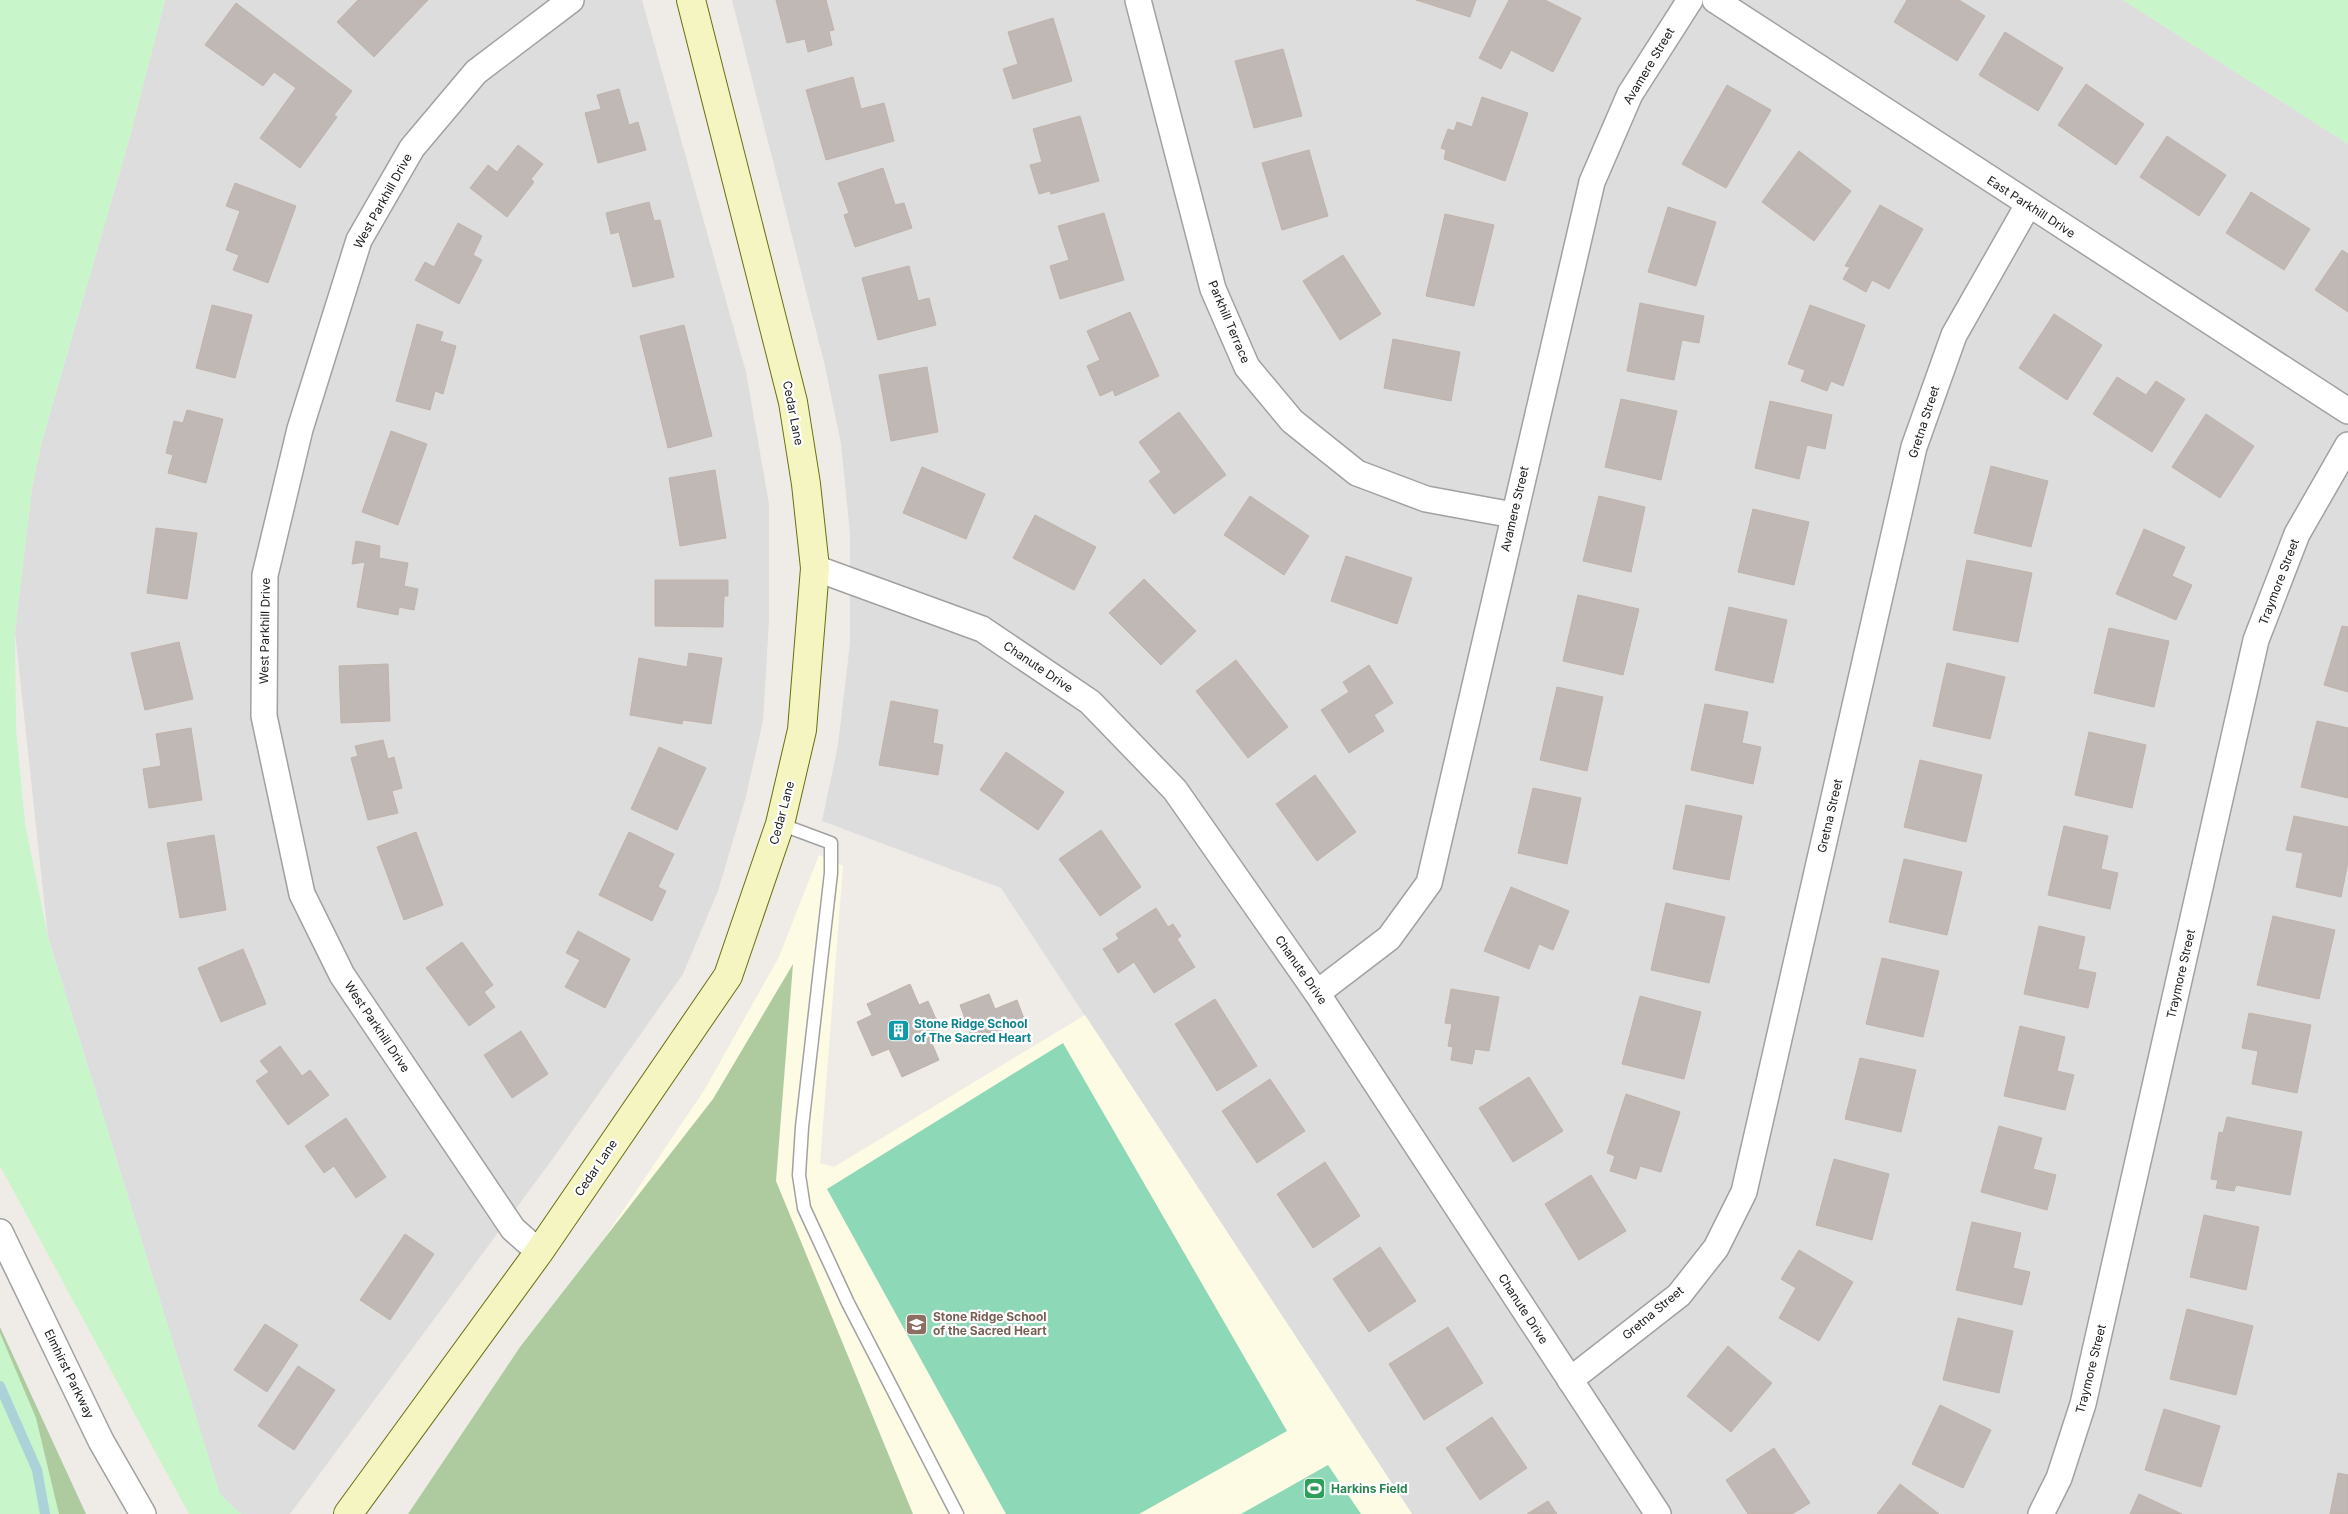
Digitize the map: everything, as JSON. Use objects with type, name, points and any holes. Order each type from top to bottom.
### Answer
[{"type":"street","name":"West Parkhill Drive","points":[[539,1252],[513,1229],[342,975],[302,894],[264,716],[265,575],[300,429],[359,240],[412,148],[476,72],[571,0]]},
{"type":"street","name":"Cedar Lane","points":[[348,1514],[539,1252],[728,976],[780,824],[802,730],[815,568],[806,484],[793,402],[691,0]]},
{"type":"street","name":"Parkhill Terrace","points":[[1138,0],[1213,289],[1247,367],[1292,421],[1357,473],[1426,499],[1513,515]]},
{"type":"street","name":"Avamere Street","points":[[1317,993],[1390,938],[1429,883],[1513,515],[1592,182],[1630,94],[1690,0]]},
{"type":"street","name":"East Parkhill Drive","points":[[1715,0],[2348,411]]},
{"type":"street","name":"Gretna Street","points":[[1570,1380],[1679,1294],[1716,1248],[1744,1192],[1914,447],[1954,335],[2028,205]]},
{"type":"street","name":"Traymore Street","points":[[2041,1514],[2059,1478],[2083,1404],[2256,640],[2297,534],[2348,445]]},
{"type":"street","name":"Chanute Drive","points":[[815,568],[982,629],[1090,702],[1175,790],[1317,993],[1658,1514]]},
{"type":"street","name":"Elmhirst Parkway","points":[[0,1232],[101,1441],[143,1514]]},
{"type":"lane","points":[[780,824],[831,842],[831,873],[798,1175],[804,1208],[848,1303],[957,1514]]},
{"type":"shaded area","points":[[165,0],[642,0],[746,372],[769,504],[769,621],[763,721],[745,800],[718,891],[683,974],[554,1157],[290,1514],[241,1514],[220,1495],[48,937],[15,632],[32,488],[42,441],[129,140]]},
{"type":"shaded area","points":[[732,0],[2123,0],[2348,144],[2348,1514],[1412,1514],[1001,888],[822,821],[838,745],[850,643],[850,534],[841,444],[825,366]]},
{"type":"shaded area","name":"Stone Ridge School of the Sacred Heart","points":[[819,855],[843,866],[820,1163],[834,1167],[1085,1015],[1412,1514],[418,1514],[705,1089],[779,957]]},
{"type":"green space","points":[[0,0],[165,0],[129,140],[42,441],[32,488],[15,632],[16,728],[25,824],[48,937],[220,1494],[241,1514],[189,1514],[0,1166]]},
{"type":"green space","points":[[2123,0],[2348,0],[2348,144]]},
{"type":"green space","points":[[793,964],[776,1181],[913,1514],[408,1514],[520,1347],[713,1099]]},
{"type":"green space","points":[[1063,1043],[1287,1431],[1139,1514],[1006,1514],[827,1189]]},
{"type":"green space","points":[[0,1327],[86,1514],[0,1514]]},
{"type":"green space","points":[[0,1333],[36,1418],[59,1514],[0,1514]]},
{"type":"green space","name":"Harkins Field","points":[[1328,1465],[1361,1514],[1241,1514]]},
{"type":"building","points":[[358,0],[428,0],[374,57],[337,22]]},
{"type":"building","points":[[776,0],[826,0],[834,30],[829,31],[832,45],[808,52],[805,39],[787,43]]},
{"type":"building","points":[[1416,0],[1476,0],[1470,17]]},
{"type":"building","points":[[1509,0],[1545,0],[1581,18],[1553,72],[1511,50],[1501,69],[1479,58]]},
{"type":"building","points":[[1907,0],[1959,0],[1985,16],[1957,61],[1894,22]]},
{"type":"building","points":[[236,3],[352,91],[334,115],[337,117],[300,168],[260,138],[296,88],[274,72],[263,86],[205,45]]},
{"type":"building","points":[[1053,18],[1072,81],[1013,99],[1003,69],[1018,64],[1008,32]]},
{"type":"building","points":[[2005,32],[2063,68],[2038,111],[1979,75]]},
{"type":"building","points":[[1283,49],[1302,116],[1254,128],[1235,61]]},
{"type":"building","points":[[853,77],[861,109],[884,103],[894,141],[826,160],[806,90]]},
{"type":"building","points":[[2086,84],[2144,124],[2116,165],[2058,125]]},
{"type":"building","points":[[1727,85],[1771,110],[1726,188],[1682,164]]},
{"type":"building","points":[[619,89],[629,125],[638,122],[646,150],[598,163],[585,113],[601,109],[597,95]]},
{"type":"building","points":[[1482,97],[1528,113],[1505,181],[1444,159],[1446,150],[1441,148],[1448,129],[1454,131],[1457,122],[1472,127]]},
{"type":"building","points":[[1080,116],[1099,181],[1051,194],[1050,191],[1039,194],[1030,165],[1042,162],[1033,129]]},
{"type":"building","points":[[2167,136],[2226,175],[2199,216],[2140,177]]},
{"type":"building","points":[[518,145],[543,164],[531,179],[534,182],[507,217],[470,188],[488,165],[497,172]]},
{"type":"building","points":[[1309,150],[1328,216],[1282,230],[1262,163]]},
{"type":"building","points":[[1799,151],[1851,191],[1814,241],[1762,202]]},
{"type":"building","points":[[883,168],[895,205],[904,203],[912,228],[855,247],[844,215],[849,213],[838,183]]},
{"type":"building","points":[[235,183],[296,206],[268,283],[233,270],[239,255],[226,250],[240,211],[226,206]]},
{"type":"building","points":[[2251,192],[2310,229],[2284,270],[2226,233]]},
{"type":"building","points":[[649,202],[654,221],[660,220],[674,277],[633,287],[619,232],[611,234],[606,213]]},
{"type":"building","points":[[1880,205],[1923,229],[1889,289],[1872,280],[1866,292],[1843,279],[1850,267],[1845,266]]},
{"type":"building","points":[[1668,207],[1716,222],[1696,286],[1648,272]]},
{"type":"building","points":[[1104,213],[1124,280],[1060,299],[1050,266],[1069,260],[1058,226]]},
{"type":"building","points":[[1445,214],[1494,225],[1474,306],[1426,296]]},
{"type":"building","points":[[458,223],[482,236],[473,255],[482,260],[459,304],[415,280],[425,262],[434,267]]},
{"type":"building","points":[[2342,250],[2348,254],[2348,312],[2315,290]]},
{"type":"building","points":[[1343,255],[1381,314],[1340,340],[1303,281]]},
{"type":"building","points":[[909,266],[918,301],[929,298],[936,325],[878,340],[862,278]]},
{"type":"building","points":[[1640,303],[1704,316],[1699,343],[1682,340],[1674,380],[1627,371]]},
{"type":"building","points":[[212,305],[252,315],[235,378],[196,368]]},
{"type":"building","points":[[1810,305],[1865,325],[1843,386],[1831,381],[1827,391],[1801,381],[1805,370],[1788,364]]},
{"type":"building","points":[[1130,312],[1159,376],[1115,396],[1113,390],[1100,396],[1087,366],[1100,360],[1087,331]]},
{"type":"building","points":[[2054,314],[2102,345],[2067,400],[2019,368]]},
{"type":"building","points":[[417,324],[443,332],[440,341],[456,346],[443,394],[435,391],[430,410],[396,401]]},
{"type":"building","points":[[684,325],[712,436],[668,448],[640,336]]},
{"type":"building","points":[[1393,339],[1460,352],[1451,401],[1384,388]]},
{"type":"building","points":[[927,367],[938,432],[891,441],[879,375]]},
{"type":"building","points":[[2117,377],[2146,395],[2156,381],[2185,399],[2152,452],[2093,414]]},
{"type":"building","points":[[1621,399],[1677,411],[1661,480],[1605,467]]},
{"type":"building","points":[[1770,401],[1832,415],[1825,449],[1807,445],[1799,479],[1755,468]]},
{"type":"building","points":[[187,410],[223,419],[206,483],[168,473],[173,455],[166,453],[174,421],[183,423]]},
{"type":"building","points":[[1179,412],[1226,475],[1174,514],[1149,481],[1161,472],[1139,442]]},
{"type":"building","points":[[2206,414],[2254,446],[2220,498],[2172,467]]},
{"type":"building","points":[[391,431],[427,444],[398,525],[362,512]]},
{"type":"building","points":[[1991,466],[2048,481],[2031,547],[1974,533]]},
{"type":"building","points":[[922,467],[985,494],[966,539],[903,513]]},
{"type":"building","points":[[715,470],[726,538],[680,546],[669,478]]},
{"type":"building","points":[[1250,496],[1309,536],[1284,575],[1224,535]]},
{"type":"building","points":[[1599,496],[1645,507],[1631,572],[1583,561]]},
{"type":"building","points":[[1753,509],[1809,522],[1794,585],[1738,572]]},
{"type":"building","points":[[1035,515],[1096,547],[1074,590],[1013,558]]},
{"type":"building","points":[[156,528],[197,533],[187,599],[147,593]]},
{"type":"building","points":[[2144,529],[2185,547],[2172,576],[2192,585],[2176,620],[2116,594]]},
{"type":"building","points":[[356,541],[380,546],[379,558],[408,563],[404,586],[418,589],[414,610],[399,607],[398,615],[357,607],[365,562],[352,564]]},
{"type":"building","points":[[1346,556],[1412,578],[1397,624],[1331,601]]},
{"type":"building","points":[[1967,560],[2032,573],[2018,642],[1953,630]]},
{"type":"building","points":[[1144,579],[1196,631],[1161,665],[1109,613]]},
{"type":"building","points":[[655,580],[728,580],[728,596],[724,596],[723,627],[655,626]]},
{"type":"building","points":[[1578,595],[1639,609],[1623,675],[1563,661]]},
{"type":"building","points":[[1729,607],[1787,620],[1773,683],[1715,670]]},
{"type":"building","points":[[2342,626],[2348,627],[2348,692],[2324,685]]},
{"type":"building","points":[[2109,628],[2169,641],[2154,707],[2094,693]]},
{"type":"building","points":[[179,642],[193,699],[145,710],[131,653]]},
{"type":"building","points":[[689,653],[722,658],[711,724],[683,720],[682,724],[630,715],[639,658],[687,667]]},
{"type":"building","points":[[1236,660],[1288,727],[1248,758],[1196,691]]},
{"type":"building","points":[[1947,663],[2005,677],[1990,739],[1933,726]]},
{"type":"building","points":[[388,664],[390,721],[341,723],[339,666]]},
{"type":"building","points":[[1369,665],[1393,703],[1374,715],[1384,731],[1349,753],[1321,710],[1349,692],[1343,682]]},
{"type":"building","points":[[1557,687],[1603,697],[1587,771],[1540,760]]},
{"type":"building","points":[[891,701],[938,710],[933,743],[943,745],[938,775],[879,765]]},
{"type":"building","points":[[1705,704],[1748,712],[1742,743],[1761,747],[1753,784],[1691,770]]},
{"type":"building","points":[[2317,721],[2348,728],[2348,798],[2301,787]]},
{"type":"building","points":[[191,728],[202,800],[149,808],[143,769],[161,766],[156,734]]},
{"type":"building","points":[[2089,732],[2146,745],[2132,808],[2075,795]]},
{"type":"building","points":[[383,740],[388,759],[394,757],[402,788],[392,791],[398,813],[368,820],[351,758],[358,756],[355,746]]},
{"type":"building","points":[[659,747],[706,768],[677,830],[631,809]]},
{"type":"building","points":[[1006,752],[1064,792],[1038,830],[980,790]]},
{"type":"building","points":[[1920,760],[1982,775],[1966,842],[1904,827]]},
{"type":"building","points":[[1315,775],[1356,832],[1317,861],[1276,804]]},
{"type":"building","points":[[1533,788],[1581,798],[1567,864],[1518,853]]},
{"type":"building","points":[[1686,805],[1742,816],[1729,880],[1673,869]]},
{"type":"building","points":[[2294,816],[2348,827],[2348,862],[2341,897],[2296,887],[2303,853],[2286,850]]},
{"type":"building","points":[[2064,826],[2108,836],[2101,869],[2118,873],[2110,909],[2048,895]]},
{"type":"building","points":[[1101,830],[1141,887],[1100,916],[1059,859]]},
{"type":"building","points":[[416,832],[443,905],[404,920],[377,847]]},
{"type":"building","points":[[629,832],[674,854],[658,887],[666,891],[652,921],[599,895]]},
{"type":"building","points":[[214,835],[226,910],[180,918],[167,843]]},
{"type":"building","points":[[1904,859],[1962,872],[1947,935],[1889,922]]},
{"type":"building","points":[[1511,887],[1569,911],[1553,950],[1539,944],[1529,969],[1484,951]]},
{"type":"building","points":[[1666,903],[1725,917],[1709,983],[1651,970]]},
{"type":"building","points":[[1156,908],[1168,927],[1173,924],[1181,936],[1177,939],[1195,967],[1154,993],[1134,962],[1118,973],[1103,949],[1119,939],[1116,934]]},
{"type":"building","points":[[2273,916],[2335,930],[2319,999],[2257,985]]},
{"type":"building","points":[[2039,926],[2085,937],[2078,969],[2096,973],[2088,1008],[2024,994]]},
{"type":"building","points":[[578,931],[630,959],[605,1008],[565,987],[580,960],[566,953]]},
{"type":"building","points":[[462,942],[493,985],[484,992],[495,1007],[469,1026],[426,968]]},
{"type":"building","points":[[243,949],[266,1004],[221,1022],[198,968]]},
{"type":"building","points":[[1882,958],[1939,971],[1923,1037],[1866,1024]]},
{"type":"building","name":"Stone Ridge School of The Sacred Heart","points":[[910,984],[919,1005],[928,1001],[940,1028],[928,1034],[939,1060],[902,1077],[889,1049],[872,1056],[857,1022],[872,1015],[867,1004]]},
{"type":"building","points":[[1451,989],[1499,997],[1489,1051],[1475,1049],[1472,1064],[1451,1060],[1453,1047],[1448,1046],[1452,1024],[1445,1023]]},
{"type":"building","points":[[989,994],[995,1009],[1017,1000],[1025,1021],[973,1041],[960,1005]]},
{"type":"building","points":[[1640,996],[1701,1012],[1684,1079],[1622,1064]]},
{"type":"building","points":[[1215,999],[1257,1066],[1217,1091],[1175,1024]]},
{"type":"building","points":[[2249,1013],[2311,1025],[2297,1093],[2252,1084],[2258,1051],[2242,1048]]},
{"type":"building","points":[[2020,1026],[2065,1037],[2057,1071],[2074,1075],[2065,1110],[2004,1096]]},
{"type":"building","points":[[521,1031],[548,1074],[512,1098],[484,1055]]},
{"type":"building","points":[[280,1046],[302,1076],[310,1070],[329,1095],[288,1125],[256,1081],[269,1072],[260,1061]]},
{"type":"building","points":[[1860,1058],[1916,1070],[1901,1132],[1845,1119]]},
{"type":"building","points":[[1529,1077],[1563,1131],[1513,1162],[1479,1108]]},
{"type":"building","points":[[1270,1079],[1305,1131],[1257,1163],[1222,1111]]},
{"type":"building","points":[[1626,1094],[1680,1112],[1661,1172],[1640,1166],[1636,1179],[1610,1171],[1615,1156],[1607,1153]]},
{"type":"building","points":[[2227,1117],[2302,1132],[2290,1195],[2236,1185],[2234,1191],[2216,1188],[2218,1180],[2211,1179],[2219,1132],[2223,1133]]},
{"type":"building","points":[[346,1118],[386,1177],[356,1198],[334,1166],[324,1173],[305,1146]]},
{"type":"building","points":[[1999,1126],[2042,1138],[2033,1169],[2056,1175],[2047,1210],[1981,1192]]},
{"type":"building","points":[[1834,1159],[1889,1174],[1872,1240],[1816,1225]]},
{"type":"building","points":[[1325,1162],[1360,1216],[1313,1248],[1277,1194]]},
{"type":"building","points":[[1591,1175],[1626,1231],[1579,1260],[1545,1204]]},
{"type":"building","points":[[2204,1215],[2259,1227],[2246,1290],[2190,1277]]},
{"type":"building","points":[[1972,1222],[2021,1233],[2013,1268],[2030,1272],[2022,1305],[1956,1290]]},
{"type":"building","points":[[405,1234],[434,1254],[390,1320],[360,1300]]},
{"type":"building","points":[[1380,1247],[1416,1301],[1369,1332],[1333,1279]]},
{"type":"building","points":[[1799,1250],[1853,1282],[1819,1341],[1779,1318],[1796,1288],[1781,1279]]},
{"type":"building","points":[[2187,1309],[2253,1326],[2236,1395],[2170,1379]]},
{"type":"building","points":[[1958,1318],[2013,1331],[1999,1393],[1943,1380]]},
{"type":"building","points":[[265,1324],[298,1345],[267,1392],[234,1370]]},
{"type":"building","points":[[1448,1327],[1483,1383],[1424,1420],[1389,1364]]},
{"type":"building","points":[[1728,1346],[1772,1383],[1731,1432],[1687,1396]]},
{"type":"building","points":[[298,1366],[335,1390],[294,1450],[258,1426]]},
{"type":"building","points":[[1940,1405],[1991,1430],[1963,1488],[1912,1464]]},
{"type":"building","points":[[2164,1409],[2220,1426],[2201,1487],[2145,1470]]},
{"type":"building","points":[[1492,1417],[1527,1468],[1480,1500],[1446,1448]]},
{"type":"building","points":[[1774,1448],[1810,1503],[1792,1514],[1748,1514],[1726,1480]]},
{"type":"building","points":[[2338,1473],[2348,1475],[2348,1514],[2330,1514]]},
{"type":"building","points":[[1900,1484],[1939,1514],[1877,1514]]},
{"type":"building","points":[[2139,1494],[2182,1514],[2130,1514]]},
{"type":"building","points":[[1548,1501],[1557,1514],[1527,1514]]},
{"type":"waterway","points":[[0,1386],[37,1470],[45,1514]]},
{"type":"place","name":"Stone Ridge School of The Sacred Heart","points":[[898,1031]]},
{"type":"place","name":"Stone Ridge School of the Sacred Heart","points":[[917,1324]]},
{"type":"place","name":"Harkins Field","points":[[1315,1489]]}]
